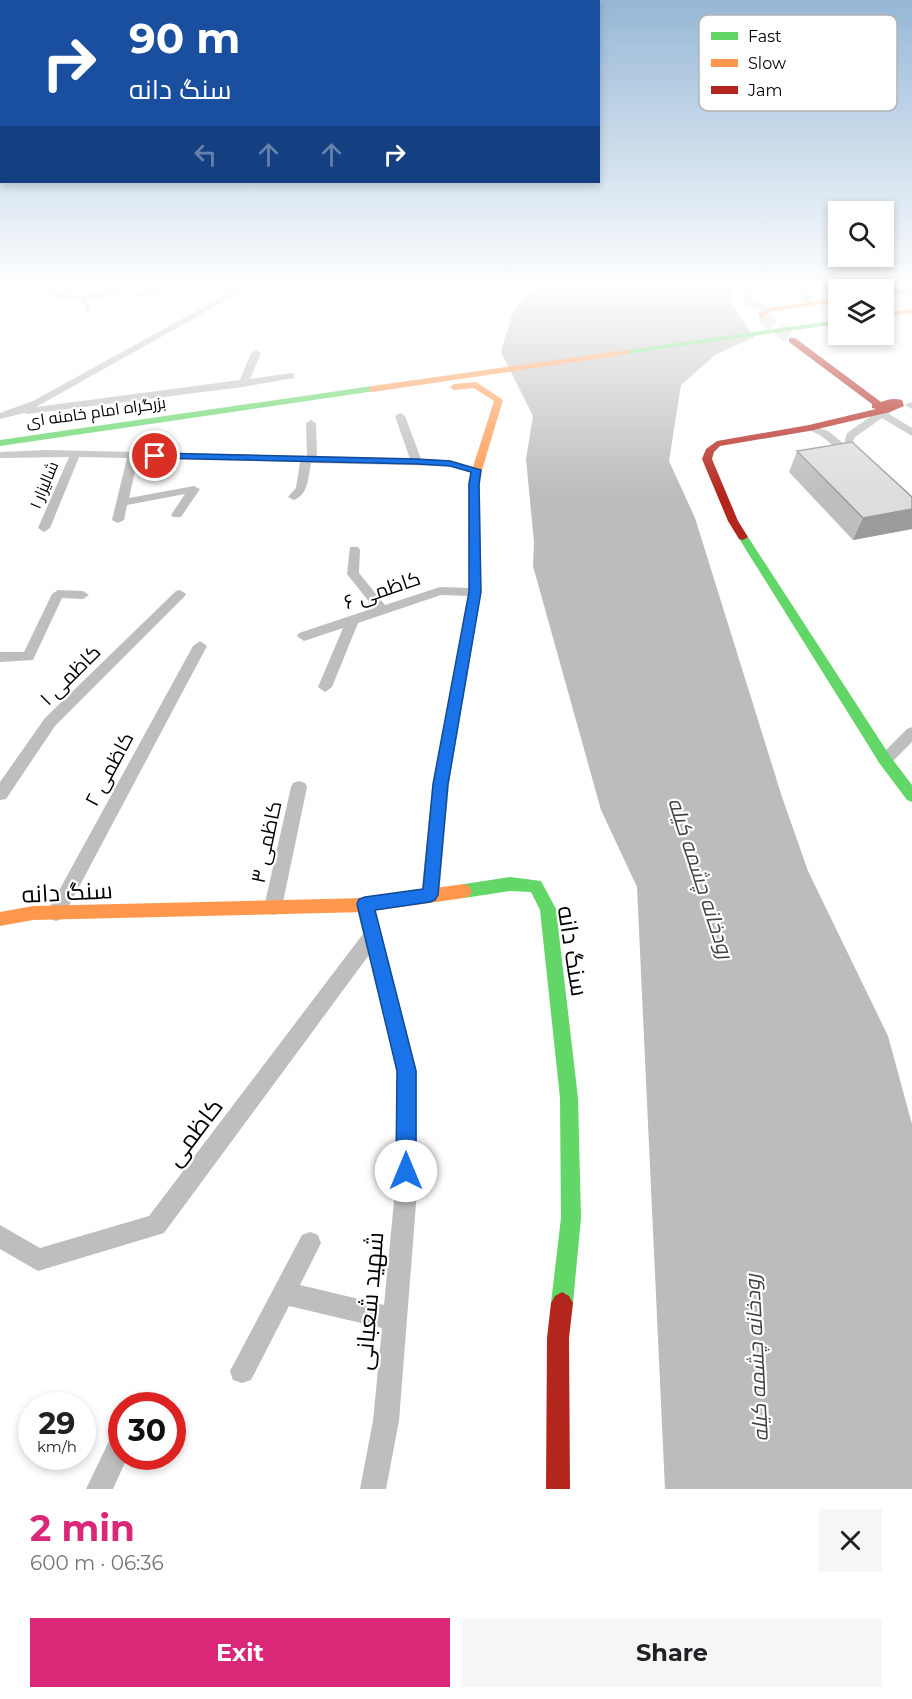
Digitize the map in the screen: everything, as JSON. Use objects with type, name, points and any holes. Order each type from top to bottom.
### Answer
[{"type":"main road","name":"بزرگراه امام خامنه ای","points":[[0,433],[348,383],[582,355]]},
{"type":"main road","points":[[820,355],[856,388],[895,406]]},
{"type":"main road","name":"بزرگراه امام خامنه ای","points":[[0,442],[262,405],[484,368]]},
{"type":"main road","points":[[0,425],[193,399],[348,383]]},
{"type":"main road","points":[[262,405],[307,404],[476,385],[499,400],[477,470]]},
{"type":"main road","points":[[773,433],[809,428],[895,406]]},
{"type":"main road","points":[[895,406],[717,444],[708,451],[706,459],[733,521],[885,760],[912,796]]},
{"type":"main road","name":"سنگ دانه","points":[[0,920],[56,912],[365,904],[510,884],[536,886],[548,909],[570,1110],[571,1218],[558,1338],[558,1489]]},
{"type":"street","points":[[0,416],[22,410],[121,355]]},
{"type":"street","points":[[243,384],[255,355]]},
{"type":"street","points":[[22,410],[33,411],[291,376]]},
{"type":"street","points":[[809,428],[824,432],[856,460],[848,441],[851,435],[895,406],[912,433]]},
{"type":"street","points":[[400,416],[417,462]]},
{"type":"street","points":[[294,497],[301,488],[309,459],[311,423]]},
{"type":"street","points":[[0,455],[75,454],[417,462],[450,464],[477,470],[474,484],[475,592],[441,784],[430,895]]},
{"type":"street","name":"شالیزار ۱","points":[[44,528],[75,454]]},
{"type":"street","points":[[118,520],[134,456]]},
{"type":"street","points":[[123,503],[194,489],[177,515]]},
{"type":"street","points":[[354,550],[353,574],[383,611]]},
{"type":"street","name":"کاظمی ۶","points":[[304,636],[440,591],[475,592]]},
{"type":"street","points":[[0,657],[28,657],[58,594],[83,595]]},
{"type":"street","name":"کاظمی ۱","points":[[0,794],[50,722],[180,594]]},
{"type":"street","points":[[325,687],[352,622]]},
{"type":"street","name":"کاظمی ۲","points":[[56,912],[200,646]]},
{"type":"street","points":[[885,760],[912,733]]},
{"type":"street","name":"کاظمی ۳","points":[[273,907],[299,787]]},
{"type":"street","name":"شهید شعبانی","points":[[365,904],[406,1071],[406,1191],[386,1421],[373,1489]]},
{"type":"street","name":"کاظمی","points":[[0,1236],[38,1260],[156,1225],[373,935]]},
{"type":"street","points":[[242,1371],[310,1243]]},
{"type":"street","points":[[283,1293],[395,1319]]},
{"type":"street","points":[[99,1489],[108,1470]]},
{"type":"water","name":"رودخانه چشمه کیله","points":[[503,355],[714,355],[681,385],[669,461],[695,518],[782,797],[808,871],[888,1036],[912,1124],[912,1489],[665,1489],[637,887],[601,810],[533,566],[534,542],[526,459],[533,416]]},
{"type":"building","points":[[852,442],[912,497],[912,509],[863,518],[797,451]]},
{"type":"traffic: fast","points":[[0,443],[372,389]]},
{"type":"traffic: fast","points":[[743,537],[885,760],[912,796]]},
{"type":"traffic: fast","points":[[464,891],[510,884],[536,886],[548,909],[569,1098],[571,1218],[562,1303]]},
{"type":"traffic: slow","points":[[372,389],[603,355]]},
{"type":"traffic: slow","points":[[454,387],[476,385],[499,400],[477,470]]},
{"type":"traffic: slow","points":[[0,919],[33,913],[365,905],[464,891]]},
{"type":"traffic: jam","points":[[813,355],[878,404]]},
{"type":"traffic: jam","points":[[893,401],[899,402],[900,406],[887,410],[875,406],[893,401]]},
{"type":"traffic: jam","points":[[743,537],[733,521],[707,459],[709,451],[717,444],[809,428],[885,410]]},
{"type":"traffic: jam","points":[[558,1489],[558,1338],[562,1303]]},
{"type":"route","points":[[155,456],[417,462],[450,464],[477,470],[474,484],[475,592],[441,784],[430,895],[365,904],[406,1071],[406,1171]]}]
